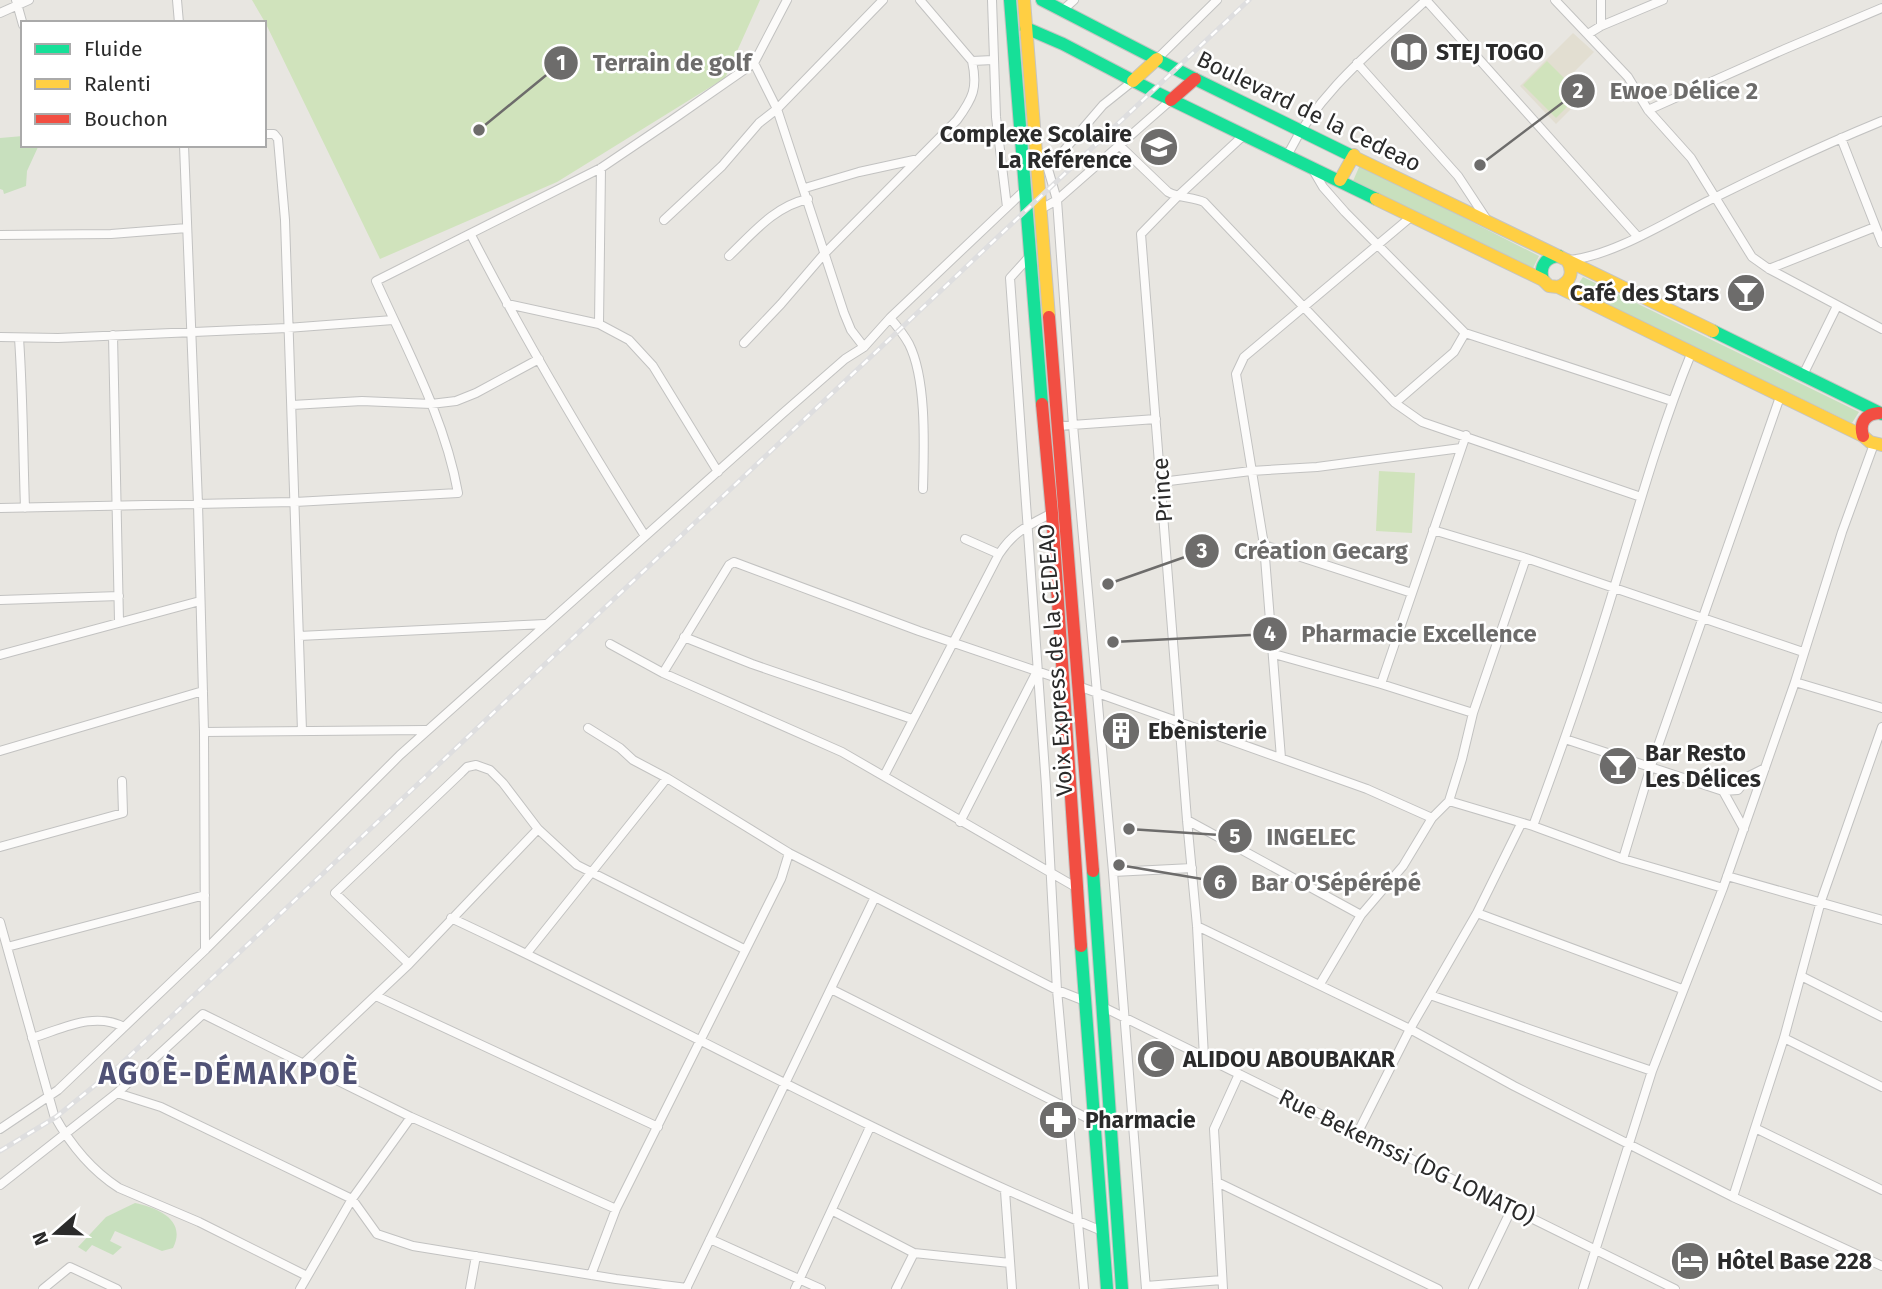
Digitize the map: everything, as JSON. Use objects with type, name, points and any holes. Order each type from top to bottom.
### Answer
[{"type":"main road","points":[[1011,0],[1021,13],[1026,28],[1288,154],[1543,280],[1549,286],[1558,287],[1876,442]]},
{"type":"main road","points":[[1011,0],[1029,257],[1052,513],[1107,1289]]},
{"type":"main road","name":"Voix Express de la CEDEAO","points":[[1024,0],[1094,882],[1122,1289]]},
{"type":"main road","name":"Boulevard de la Cedeao","points":[[1042,0],[1069,5],[1195,79],[1880,413]]},
{"type":"main road","points":[[1133,81],[1157,59]]},
{"type":"main road","points":[[1171,100],[1195,79]]},
{"type":"main road","points":[[1340,180],[1354,155]]},
{"type":"main road","points":[[1543,280],[1541,271],[1544,263],[1550,257],[1563,258],[1572,268],[1571,277],[1566,284],[1558,287]]},
{"type":"main road","name":"Boulevard de la Cedeao","points":[[1876,442],[1861,428],[1863,419],[1870,414],[1880,413]]},
{"type":"street","points":[[0,13],[17,2],[29,0]]},
{"type":"street","points":[[177,0],[179,21]]},
{"type":"street","points":[[0,508],[295,502],[458,493],[453,468],[431,404],[376,282],[601,168],[754,63],[787,0]]},
{"type":"street","points":[[664,220],[722,166],[759,123],[778,109],[883,0]]},
{"type":"street","points":[[744,343],[782,304],[824,254],[957,120],[972,98],[975,86],[972,61],[920,0]]},
{"type":"street","points":[[992,0],[996,117],[1007,207]]},
{"type":"street","points":[[1157,59],[1217,0]]},
{"type":"street","points":[[1288,154],[1300,129],[1356,63],[1426,0],[1638,236]]},
{"type":"street","points":[[1555,0],[1628,77],[1648,110],[1691,158],[1752,257],[1769,269],[1882,329]]},
{"type":"street","points":[[1601,0],[1601,26]]},
{"type":"street","points":[[1588,34],[1663,0]]},
{"type":"street","points":[[17,2],[22,21]]},
{"type":"street","points":[[1648,110],[1882,8]]},
{"type":"street","points":[[972,61],[993,60]]},
{"type":"street","points":[[754,63],[778,109],[851,330],[864,346]]},
{"type":"street","points":[[1356,63],[1458,176],[1489,222]]},
{"type":"street","points":[[1133,81],[1103,105],[1048,169],[1057,200],[1073,425],[1113,872],[1146,1288],[1223,1287],[1214,1129],[1239,1074]]},
{"type":"street","points":[[1041,209],[1057,200],[1171,100]]},
{"type":"street","points":[[1563,258],[1585,259],[1882,121]]},
{"type":"street","points":[[266,134],[274,134],[278,139],[285,220],[302,731]]},
{"type":"street","name":"Prince","points":[[1204,1057],[1198,926],[1187,820],[1141,234],[1245,134]]},
{"type":"street","points":[[1841,138],[1882,243]]},
{"type":"street","points":[[1120,146],[1168,192],[1177,197],[1204,202],[1395,403],[1422,422],[1641,497]]},
{"type":"street","points":[[184,147],[193,331],[203,691],[205,950]]},
{"type":"street","points":[[805,188],[859,172],[915,160]]},
{"type":"street","points":[[1311,166],[1323,187],[1465,333],[1672,401]]},
{"type":"street","points":[[599,324],[601,168]]},
{"type":"street","points":[[0,1129],[50,1098],[205,950],[426,730],[479,686],[545,624],[845,359],[864,346],[1025,190]]},
{"type":"street","points":[[729,256],[781,209],[808,199]]},
{"type":"street","points":[[1281,758],[1264,545],[1236,374],[1244,357],[1412,216]]},
{"type":"street","points":[[1769,269],[1875,227]]},
{"type":"street","points":[[0,235],[111,234],[187,228]]},
{"type":"street","points":[[471,235],[565,407],[645,537]]},
{"type":"street","points":[[1029,257],[1010,278],[1046,786],[1057,990],[1084,1289]]},
{"type":"street","points":[[507,304],[599,324],[629,340],[642,353],[718,472]]},
{"type":"street","points":[[1803,375],[1837,306]]},
{"type":"street","points":[[890,318],[910,346],[918,377],[924,431],[923,489]]},
{"type":"street","points":[[0,337],[288,328],[393,320]]},
{"type":"street","points":[[1395,403],[1454,352],[1465,333]]},
{"type":"street","points":[[113,335],[119,621]]},
{"type":"street","points":[[19,338],[23,388],[25,508]]},
{"type":"street","points":[[1533,827],[1566,739],[1672,401],[1691,354]]},
{"type":"street","points":[[292,405],[362,401],[431,404],[456,401],[477,393],[539,359]]},
{"type":"street","points":[[1623,859],[1651,766],[1782,394]]},
{"type":"street","points":[[1058,425],[1156,419]]},
{"type":"street","points":[[1381,684],[1466,435]]},
{"type":"street","points":[[1583,1289],[1651,1071],[1744,830],[1795,682],[1842,532],[1876,442]]},
{"type":"street","points":[[1161,482],[1251,471],[1317,467],[1461,448]]},
{"type":"street","points":[[884,776],[999,554],[1008,540],[1052,513]]},
{"type":"street","points":[[1433,530],[1526,558],[1803,652]]},
{"type":"street","points":[[965,539],[999,554]]},
{"type":"street","points":[[1264,545],[1412,593]]},
{"type":"street","points":[[1320,984],[1361,915],[1403,866],[1432,818],[1449,801],[1473,713],[1526,558]]},
{"type":"street","points":[[663,673],[729,565],[734,562],[1063,680]]},
{"type":"street","points":[[0,600],[118,596]]},
{"type":"street","points":[[0,655],[200,601]]},
{"type":"street","points":[[299,635],[545,624]]},
{"type":"street","points":[[684,637],[752,664],[912,719]]},
{"type":"street","points":[[610,644],[663,673],[811,737],[1079,889]]},
{"type":"street","points":[[1274,654],[1473,713]]},
{"type":"street","points":[[960,822],[1037,672]]},
{"type":"street","points":[[1795,682],[1882,708]]},
{"type":"street","points":[[1078,686],[1367,789],[1432,818]]},
{"type":"street","points":[[0,751],[203,691]]},
{"type":"street","points":[[1733,1197],[1784,1038],[1821,901],[1882,727]]},
{"type":"street","points":[[588,728],[620,748],[633,760],[789,853],[1057,990],[1085,1001]]},
{"type":"street","points":[[204,732],[426,730]]},
{"type":"street","points":[[1566,739],[1723,791],[1738,790],[1749,776],[1765,768]]},
{"type":"street","points":[[409,964],[335,893],[467,767],[476,765],[490,771],[538,829],[568,858],[591,874],[744,949]]},
{"type":"street","points":[[527,953],[667,778]]},
{"type":"street","points":[[0,847],[123,813],[122,781]]},
{"type":"street","points":[[1723,791],[1744,830]]},
{"type":"street","points":[[1449,801],[1623,859],[1723,888]]},
{"type":"street","points":[[1187,820],[1361,915]]},
{"type":"street","points":[[1358,1132],[1410,1029],[1477,913],[1521,824]]},
{"type":"street","points":[[303,1064],[409,964],[538,829]]},
{"type":"street","points":[[591,1275],[616,1209],[781,878],[789,853]]},
{"type":"street","points":[[1113,872],[1192,867]]},
{"type":"street","points":[[1727,876],[1882,920]]},
{"type":"street","points":[[7,947],[205,895]]},
{"type":"street","points":[[117,1093],[161,1107],[352,1199],[377,1234],[413,1246],[687,1289],[874,898]]},
{"type":"street","points":[[1477,913],[1682,989]]},
{"type":"street","points":[[451,918],[527,953],[870,1127],[1005,1191],[1102,1231]]},
{"type":"street","points":[[0,922],[54,1115],[65,1134],[87,1161],[119,1188],[199,1222],[307,1276]]},
{"type":"street","points":[[1198,926],[1410,1029],[1733,1197],[1882,1266]]},
{"type":"street","points":[[1801,976],[1882,1017]]},
{"type":"street","points":[[831,989],[1095,1122]]},
{"type":"street","points":[[1430,995],[1651,1071]]},
{"type":"street","points":[[376,996],[659,1127]]},
{"type":"street","name":"Rue Bekemssi (DG LONATO)","points":[[1101,1006],[1675,1289]]},
{"type":"street","points":[[0,1185],[117,1093],[203,1014],[411,1117],[616,1209]]},
{"type":"street","points":[[32,1038],[93,1019],[109,1020],[124,1027]]},
{"type":"street","points":[[1784,1038],[1882,1087]]},
{"type":"street","points":[[300,1289],[352,1199],[411,1117]]},
{"type":"street","points":[[795,1289],[870,1127]]},
{"type":"street","points":[[1755,1128],[1882,1190]]},
{"type":"street","points":[[1217,1182],[1438,1289]]},
{"type":"street","points":[[1005,1191],[1012,1289]]},
{"type":"street","points":[[1472,1289],[1512,1208]]},
{"type":"street","points":[[833,1210],[914,1253],[1010,1264]]},
{"type":"street","points":[[710,1239],[821,1289]]},
{"type":"street","points":[[897,1289],[914,1253]]},
{"type":"street","points":[[470,1289],[476,1256]]},
{"type":"street","points":[[43,1289],[70,1267],[117,1289]]},
{"type":"shaded area","points":[[1573,33],[1594,52],[1567,79],[1584,96],[1556,124],[1520,86]]},
{"type":"green space","points":[[252,0],[760,0],[725,78],[557,182],[380,259]]},
{"type":"green space","points":[[1547,61],[1580,94],[1556,118],[1523,85]]},
{"type":"green space","points":[[21,136],[21,147],[38,147],[27,171],[26,186],[4,194],[0,189],[0,138]]},
{"type":"green space","points":[[1360,165],[1539,256],[1533,268],[1353,181]]},
{"type":"green space","points":[[1583,277],[1859,412],[1852,423],[1575,289]]},
{"type":"green space","points":[[1379,471],[1415,473],[1412,533],[1376,531]]},
{"type":"green space","points":[[135,1203],[153,1208],[168,1217],[176,1230],[173,1248],[162,1251],[115,1231],[110,1241],[122,1247],[113,1255],[92,1245],[86,1252],[78,1247],[106,1217]]},
{"type":"railway","points":[[0,1151],[56,1117],[120,1065],[1249,0]]},
{"type":"traffic: fast","points":[[1010,0],[1042,404]]},
{"type":"traffic: fast","points":[[1042,0],[1354,157]]},
{"type":"traffic: fast","points":[[1026,28],[1376,199]]},
{"type":"traffic: fast","points":[[1543,280],[1544,264],[1550,258],[1559,256]]},
{"type":"traffic: fast","points":[[1713,331],[1882,414]]},
{"type":"traffic: fast","points":[[1093,871],[1122,1289]]},
{"type":"traffic: fast","points":[[1081,946],[1107,1289]]},
{"type":"traffic: slow","points":[[1024,0],[1049,317]]},
{"type":"traffic: slow","points":[[1133,81],[1157,59]]},
{"type":"traffic: slow","points":[[1340,180],[1354,155]]},
{"type":"traffic: slow","points":[[1354,157],[1713,331]]},
{"type":"traffic: slow","points":[[1376,199],[1543,280],[1549,286],[1558,287],[1863,436],[1870,442],[1882,445]]},
{"type":"traffic: slow","points":[[1558,287],[1570,276],[1567,260]]},
{"type":"traffic: jam","points":[[1171,100],[1195,79]]},
{"type":"traffic: jam","points":[[1049,317],[1093,871]]},
{"type":"traffic: jam","points":[[1042,404],[1052,513],[1081,946]]},
{"type":"traffic: jam","points":[[1863,436],[1864,420],[1879,413]]},
{"type":"place","name":"STEJ TOGO","points":[[1409,52]]},
{"type":"place","name":"Terrain de golf","points":[[479,130]]},
{"type":"place","name":"Complexe Scolaire La Référence","points":[[1159,147]]},
{"type":"place","name":"Ewoe Délice 2","points":[[1480,165]]},
{"type":"place","name":"Café des Stars","points":[[1746,293]]},
{"type":"place","name":"Création Gecarg","points":[[1108,584]]},
{"type":"place","name":"Pharmacie Excellence","points":[[1113,642]]},
{"type":"place","name":"Ebènisterie","points":[[1121,731]]},
{"type":"place","name":"Bar Resto Les Délices","points":[[1618,766]]},
{"type":"place","name":"INGELEC","points":[[1129,829]]},
{"type":"place","name":"Bar O'Sépérépé","points":[[1119,865]]},
{"type":"place","name":"ALIDOU ABOUBAKAR","points":[[1156,1059]]},
{"type":"place","name":"Pharmacie","points":[[1058,1120]]},
{"type":"place","name":"Hôtel Base 228","points":[[1690,1261]]},
{"type":"district","name":"AGOÈ-DÉMAKPOÈ","points":[[229,1074]]}]
